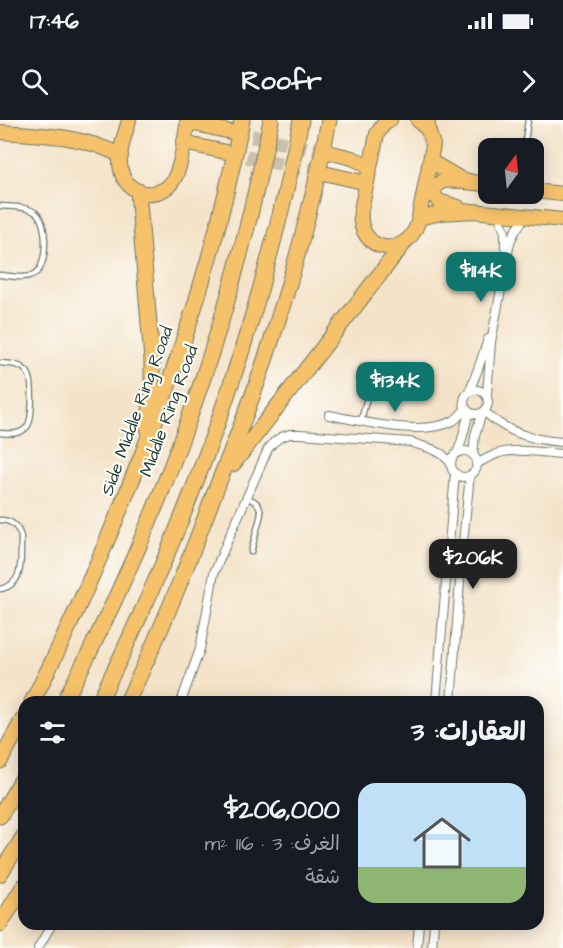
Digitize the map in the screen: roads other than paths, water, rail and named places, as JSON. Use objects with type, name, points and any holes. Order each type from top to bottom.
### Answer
[{"type":"highway","name":"Side Middle Ring Road","points":[[35,696],[93,575],[169,387],[200,292],[226,196],[242,120]]},
{"type":"highway","name":"Middle Ring Road","points":[[67,696],[130,565],[174,459],[197,395],[234,278],[259,181],[271,120]]},
{"type":"highway","points":[[102,696],[158,576],[225,405],[271,253],[301,120]]},
{"type":"highway","points":[[130,696],[180,585],[255,390],[287,292],[311,204],[329,120]]},
{"type":"highway","points":[[138,191],[152,360],[150,410],[141,460]]},
{"type":"highway","points":[[218,486],[245,447],[404,243]]},
{"type":"highway","points":[[0,761],[18,729]]},
{"type":"highway","points":[[0,816],[18,786]]},
{"type":"highway","points":[[0,874],[18,846]]},
{"type":"highway","points":[[0,924],[18,896]]},
{"type":"main road","points":[[129,120],[121,156],[120,166],[123,177],[129,186],[138,191],[154,193],[168,186],[177,173],[188,121],[231,132]]},
{"type":"main road","points":[[350,179],[357,176],[360,165],[364,163],[377,134],[390,120]]},
{"type":"main road","points":[[364,163],[367,183],[361,210],[362,231],[373,243],[383,247],[394,247],[404,243],[415,232],[433,145],[425,123]]},
{"type":"main road","points":[[0,132],[86,141],[121,156]]},
{"type":"main road","points":[[183,142],[226,152]]},
{"type":"main road","points":[[332,153],[364,163]]},
{"type":"main road","points":[[430,160],[448,172],[474,183]]},
{"type":"main road","points":[[328,174],[367,183]]},
{"type":"main road","points":[[474,211],[441,203],[435,199],[433,192],[441,181],[478,184]]},
{"type":"main road","points":[[544,192],[563,194]]},
{"type":"main road","points":[[419,218],[441,213],[474,211],[563,220]]},
{"type":"street","points":[[451,463],[461,443],[467,410],[464,399],[469,392],[487,341],[506,242],[498,213]]},
{"type":"street","points":[[476,464],[472,455],[475,435],[483,412],[489,404],[487,395],[491,342],[510,242],[526,216]]},
{"type":"street","points":[[469,392],[479,390],[487,395]]},
{"type":"street","points":[[329,415],[393,426],[426,428],[454,420],[467,410]]},
{"type":"street","points":[[467,410],[473,414],[483,412]]},
{"type":"street","points":[[483,412],[506,429],[530,437],[563,442]]},
{"type":"street","points":[[183,696],[200,649],[214,573],[268,449],[281,437],[290,434],[410,442],[442,454],[451,463],[455,473],[436,696]]},
{"type":"street","points":[[457,453],[465,451],[472,455]]},
{"type":"street","points":[[451,696],[470,475],[476,464],[507,451],[563,454]]},
{"type":"street","points":[[455,473],[462,476],[470,475]]},
{"type":"street","points":[[38,948],[48,930]]},
{"type":"street","points":[[417,948],[418,930]]},
{"type":"street","points":[[432,948],[434,930]]},
{"type":"lane","points":[[525,138],[528,120]]},
{"type":"lane","points":[[0,206],[32,210],[40,216],[44,225],[45,258],[40,269],[30,276],[0,275]]},
{"type":"lane","points":[[0,363],[15,364],[27,372],[31,381],[31,416],[27,426],[22,430],[11,434],[0,433]]},
{"type":"lane","points":[[377,387],[382,383],[384,372],[381,369],[366,366],[362,369],[359,379],[361,382],[377,387],[401,393]]},
{"type":"lane","points":[[361,421],[370,385]]},
{"type":"lane","points":[[246,497],[255,501],[261,509],[251,552]]},
{"type":"lane","points":[[0,520],[14,524],[21,537],[19,576],[12,585],[0,589]]},
{"type":"tunnel","points":[[231,132],[332,153]]},
{"type":"tunnel","points":[[226,152],[328,174]]}]
